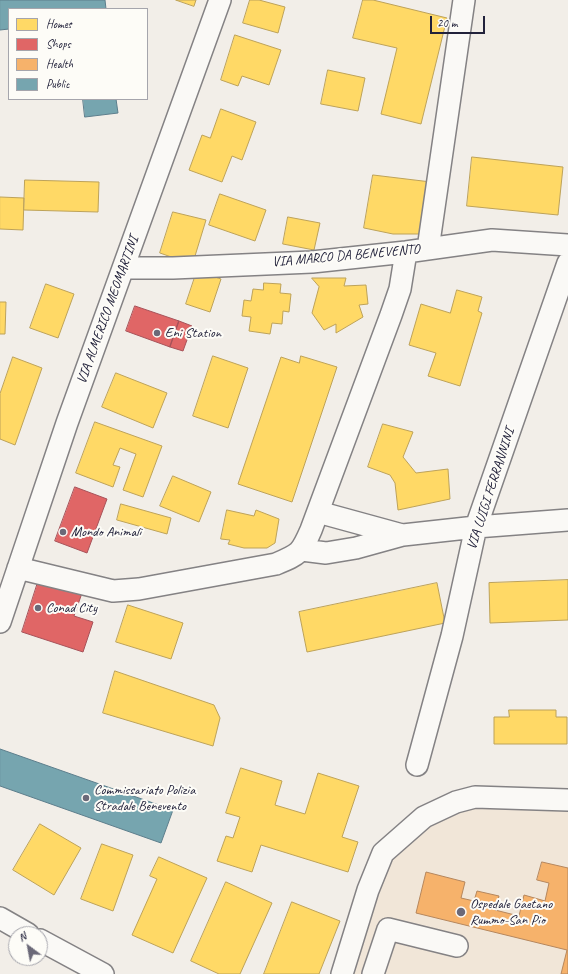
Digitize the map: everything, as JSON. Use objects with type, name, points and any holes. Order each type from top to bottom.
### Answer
[{"type":"street","name":"VIA ALMERICO MEOMARTINI","points":[[0,622],[67,424],[220,0]]},
{"type":"street","points":[[428,249],[464,0]]},
{"type":"street","name":"VIA MARCO DA BENEVENTO","points":[[124,268],[172,268],[312,262],[406,252],[492,240],[568,245]]},
{"type":"street","points":[[18,568],[113,591],[139,589],[276,564],[290,558],[302,550],[318,512],[391,315],[400,289],[406,252]]},
{"type":"street","name":"VIA LUIGI FERRANNINI","points":[[417,765],[452,636],[476,527],[568,263]]},
{"type":"street","points":[[318,512],[403,535]]},
{"type":"street","points":[[302,550],[326,553],[356,548],[403,535],[476,527],[568,520]]},
{"type":"street","points":[[342,974],[368,890],[383,853],[424,817],[456,802],[475,797],[568,800]]},
{"type":"street","points":[[0,918],[14,926]]},
{"type":"street","points":[[372,974],[388,929],[457,946]]},
{"type":"street","points":[[48,944],[103,974]]},
{"type":"shaded area","name":"Ospedale Gaetano Rummo-San Pio","points":[[568,791],[568,974],[336,974],[374,850],[417,810]]},
{"type":"building: Homes","points":[[176,0],[196,0],[194,6]]},
{"type":"building: Homes","points":[[250,0],[259,0],[285,7],[278,33],[243,23]]},
{"type":"building: Homes","points":[[363,0],[373,0],[447,18],[421,124],[381,114],[397,48],[353,38]]},
{"type":"building: Homes","points":[[235,35],[281,50],[269,85],[242,76],[238,86],[221,80]]},
{"type":"building: Homes","points":[[328,70],[365,78],[358,111],[321,104]]},
{"type":"building: Homes","points":[[221,109],[256,122],[242,160],[232,156],[222,182],[189,170],[202,135],[210,138]]},
{"type":"building: Homes","points":[[472,157],[563,167],[558,215],[467,206]]},
{"type":"building: Homes","points":[[373,175],[431,182],[419,234],[393,234],[364,228]]},
{"type":"building: Homes","points":[[25,180],[99,182],[98,212],[24,210]]},
{"type":"building: Homes","points":[[220,194],[266,210],[255,241],[209,225]]},
{"type":"building: Homes","points":[[0,197],[24,198],[23,230],[0,229]]},
{"type":"building: Homes","points":[[173,212],[206,220],[195,256],[174,258],[160,253]]},
{"type":"building: Homes","points":[[288,217],[320,223],[314,250],[283,244]]},
{"type":"building: Homes","points":[[197,271],[221,279],[210,312],[186,304]]},
{"type":"building: Homes","points":[[312,278],[346,278],[344,286],[366,285],[368,304],[359,305],[363,317],[336,333],[336,324],[324,330],[312,313],[319,287]]},
{"type":"building: Homes","points":[[264,283],[281,284],[280,293],[291,294],[289,312],[283,311],[282,324],[272,323],[270,334],[249,331],[251,317],[242,316],[244,300],[251,301],[253,289],[263,290]]},
{"type":"building: Homes","points":[[46,284],[74,294],[58,338],[30,328]]},
{"type":"building: Homes","points":[[457,290],[482,297],[478,311],[482,313],[460,386],[428,376],[436,353],[409,345],[421,304],[450,313]]},
{"type":"building: Homes","points":[[0,302],[6,302],[5,334],[0,334]]},
{"type":"building: Homes","points":[[213,356],[248,368],[228,428],[193,416]]},
{"type":"building: Homes","points":[[301,356],[337,367],[292,502],[238,484],[281,357],[299,363]]},
{"type":"building: Homes","points":[[13,357],[42,368],[15,445],[0,439],[0,394]]},
{"type":"building: Homes","points":[[116,373],[167,393],[153,428],[102,407]]},
{"type":"building: Homes","points":[[95,422],[162,446],[143,497],[123,490],[136,454],[120,448],[113,465],[120,467],[113,487],[76,473]]},
{"type":"building: Homes","points":[[383,424],[413,432],[403,457],[416,473],[448,469],[450,499],[398,510],[395,483],[390,475],[368,467]]},
{"type":"building: Homes","points":[[173,476],[211,492],[199,522],[160,506]]},
{"type":"building: Homes","points":[[121,504],[171,518],[167,534],[117,520]]},
{"type":"building: Homes","points":[[227,510],[254,516],[256,510],[279,519],[275,543],[267,548],[244,548],[228,544],[230,540],[221,539]]},
{"type":"building: Homes","points":[[568,580],[568,620],[490,623],[489,583]]},
{"type":"building: Homes","points":[[437,583],[445,623],[307,652],[299,612]]},
{"type":"building: Homes","points":[[128,605],[183,623],[171,659],[116,642]]},
{"type":"building: Homes","points":[[115,671],[214,705],[220,718],[213,746],[103,713]]},
{"type":"building: Homes","points":[[509,710],[556,710],[556,717],[567,717],[567,744],[494,744],[494,717],[509,717]]},
{"type":"building: Homes","points":[[241,768],[282,781],[275,805],[305,814],[318,773],[359,786],[342,837],[358,842],[348,872],[261,845],[252,872],[217,861],[226,836],[233,838],[240,817],[226,813]]},
{"type":"building: Homes","points":[[40,824],[81,848],[54,895],[13,870]]},
{"type":"building: Homes","points":[[102,844],[133,855],[113,911],[81,899]]},
{"type":"building: Homes","points":[[159,857],[207,878],[173,953],[132,935],[157,879],[150,876]]},
{"type":"building: Homes","points":[[226,882],[272,903],[240,974],[219,974],[191,961]]},
{"type":"building: Homes","points":[[292,902],[340,921],[319,974],[264,974]]},
{"type":"building: Shops","points":[[135,306],[179,321],[170,347],[126,331]]},
{"type":"building: Shops","points":[[179,321],[192,326],[183,351],[170,347]]},
{"type":"building: Shops","points":[[75,487],[107,499],[87,553],[55,541]]},
{"type":"building: Shops","points":[[39,579],[82,593],[74,616],[93,622],[83,652],[22,632]]},
{"type":"building: Health","points":[[542,862],[568,868],[568,974],[561,974],[567,950],[416,913],[426,872],[465,882],[461,898],[474,901],[477,891],[499,896],[495,910],[519,916],[524,895],[545,901],[549,883],[537,880]]},
{"type":"building: Public","points":[[0,0],[105,0],[106,8],[8,8],[8,29],[0,30]]},
{"type":"building: Public","points":[[83,100],[116,100],[118,113],[85,117]]},
{"type":"building: Public","name":"Commissariato Polizia Stradale Benevento","points":[[0,749],[173,810],[161,843],[0,786]]},
{"type":"place","name":"Eni Station","points":[[157,333]]},
{"type":"place","name":"Mondo Animali","points":[[63,532]]},
{"type":"place","name":"Conad City","points":[[38,608]]},
{"type":"place","name":"Commissariato Polizia Stradale Benevento","points":[[86,798]]},
{"type":"place","name":"Ospedale Gaetano Rummo-San Pio","points":[[461,912]]}]
